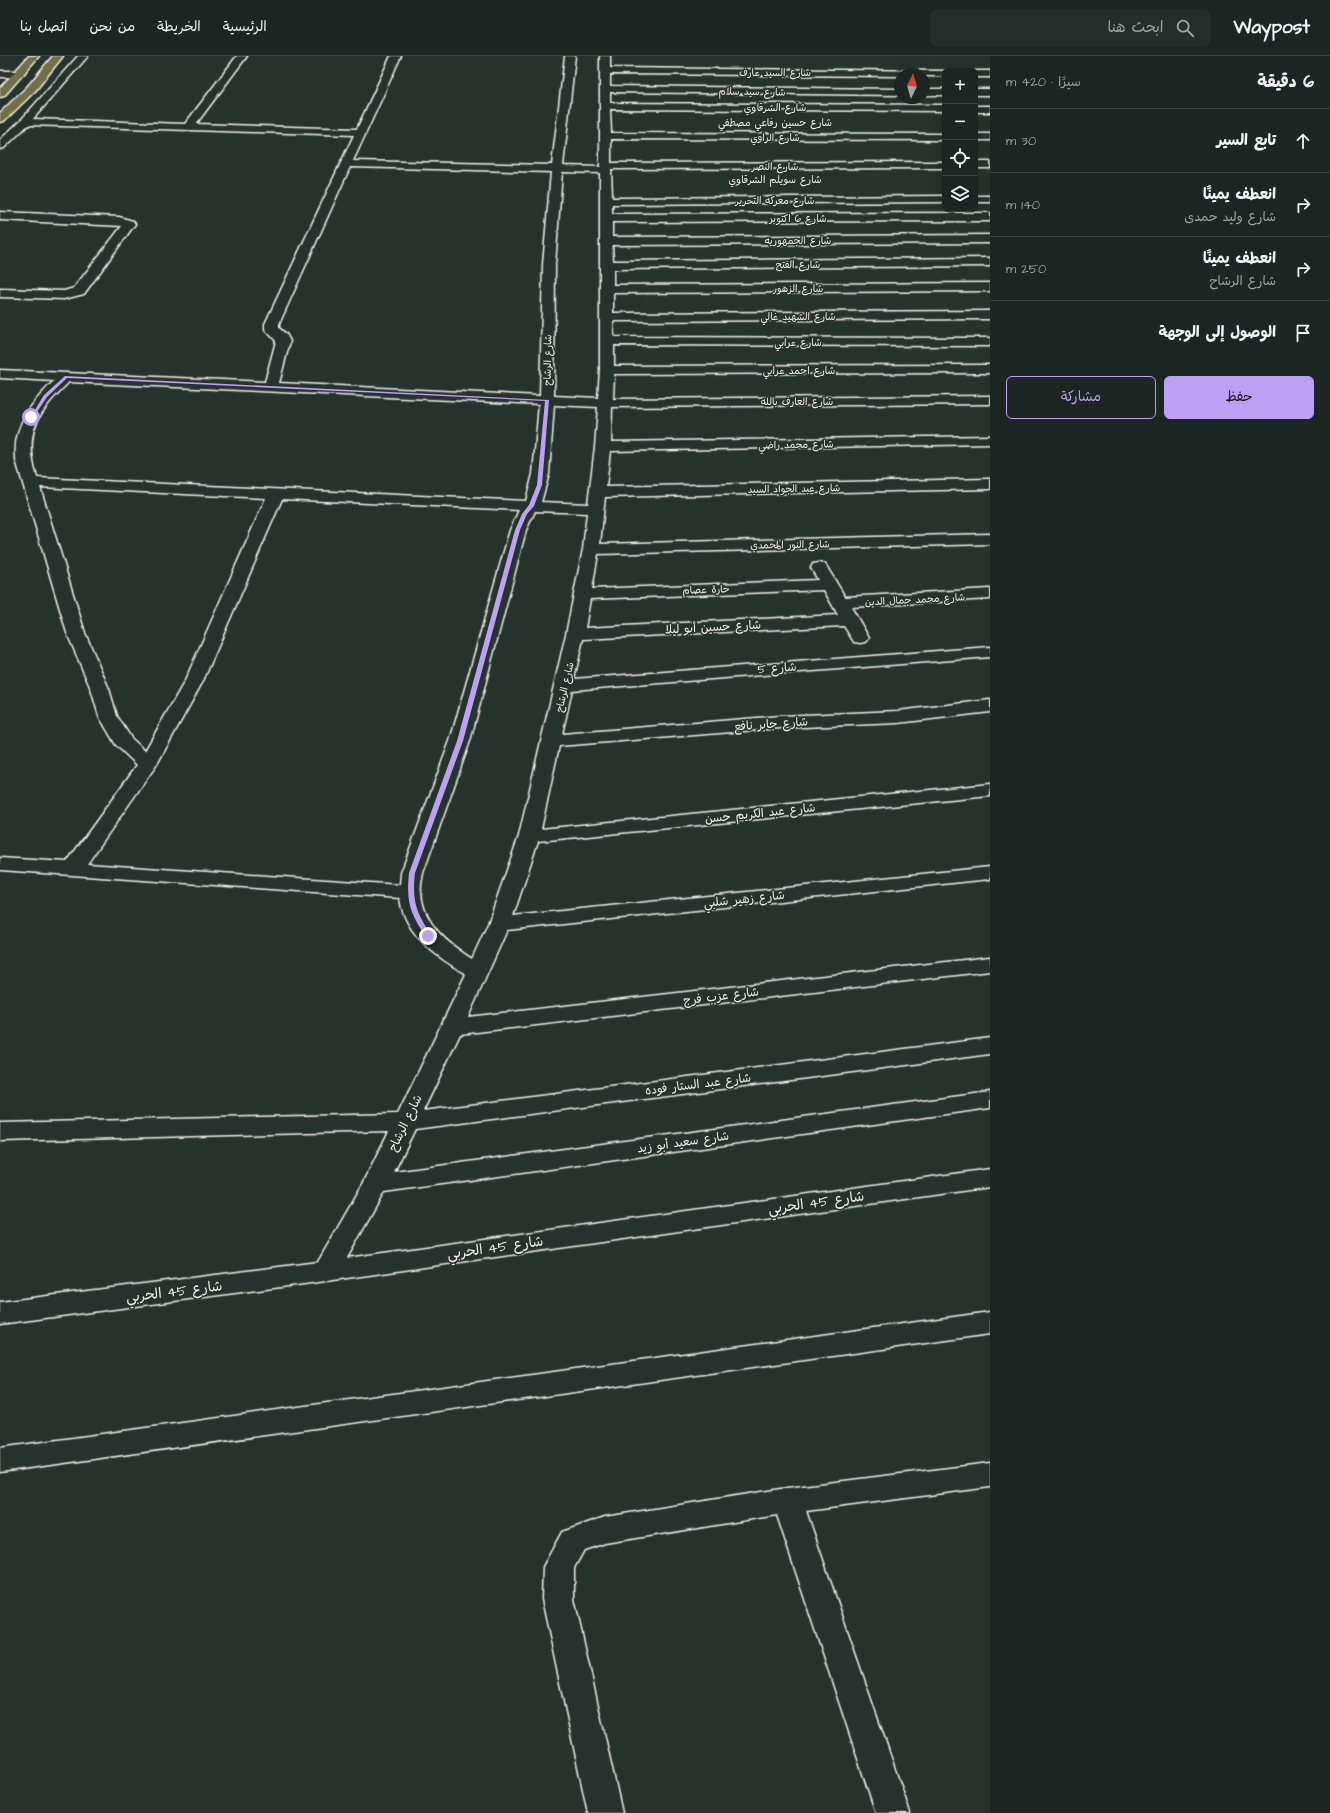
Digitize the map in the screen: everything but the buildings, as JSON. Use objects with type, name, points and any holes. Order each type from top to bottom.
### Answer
[{"type":"highway","points":[[0,94],[34,56]]},
{"type":"highway","points":[[0,119],[44,74],[58,56]]},
{"type":"highway","points":[[19,74],[44,74]]},
{"type":"street","points":[[0,146],[25,122],[83,56]]},
{"type":"street","points":[[188,127],[242,56]]},
{"type":"street","points":[[271,386],[283,341],[281,336],[272,329],[272,324],[396,56],[385,56]]},
{"type":"street","name":"شارع الرشاح","points":[[478,972],[450,956],[428,936],[415,915],[410,892],[412,873],[460,741],[518,530],[525,514],[532,506],[538,490],[541,474],[547,400],[549,265],[557,169],[570,56]]},
{"type":"street","name":"شارع الرشاح","points":[[326,1271],[376,1184],[478,972],[499,924],[529,836],[564,685],[591,549],[603,447],[607,370],[607,115],[605,64]]},
{"type":"street","name":"شارع السيد عارف","points":[[605,64],[942,73]]},
{"type":"street","points":[[0,74],[19,74]]},
{"type":"street","points":[[978,74],[990,74]]},
{"type":"street","name":"شارع سيد سلام","points":[[607,115],[894,92]]},
{"type":"street","points":[[930,92],[942,92]]},
{"type":"street","points":[[978,92],[990,92]]},
{"type":"street","name":"شارع الشرقاوي","points":[[607,115],[942,108]]},
{"type":"street","points":[[978,108],[990,109]]},
{"type":"street","name":"شارع الراوي","points":[[607,115],[732,140],[834,141],[884,137],[941,137]]},
{"type":"street","points":[[25,122],[361,132]]},
{"type":"street","points":[[884,137],[890,147]]},
{"type":"street","points":[[978,137],[990,137]]},
{"type":"street","name":"شارع النصر","points":[[346,164],[557,169],[607,174],[942,166]]},
{"type":"street","points":[[978,165],[990,165]]},
{"type":"street","name":"شارع معركه التحرير","points":[[606,209],[942,199]]},
{"type":"street","points":[[978,199],[990,199]]},
{"type":"street","name":"شارع 6 اكتوبر","points":[[606,209],[990,217]]},
{"type":"street","points":[[0,216],[119,221],[130,224],[79,291],[64,295],[0,293]]},
{"type":"street","name":"شارع الجمهوريه","points":[[606,241],[990,239]]},
{"type":"street","name":"شارع الفتح","points":[[606,265],[990,262]]},
{"type":"street","name":"شارع الزهور","points":[[606,289],[990,287]]},
{"type":"street","name":"شارع الشهيد غالي","points":[[607,317],[990,315]]},
{"type":"street","name":"شارع عرابي","points":[[607,341],[990,342]]},
{"type":"street","name":"شارع احمد عرابي","points":[[607,370],[990,369]]},
{"type":"street","name":"شارع العارف بالله","points":[[0,374],[605,403],[990,400]]},
{"type":"street","points":[[66,377],[46,396],[31,417],[24,438],[24,460],[76,633],[100,689],[108,716],[123,741],[147,764]]},
{"type":"street","name":"شارع محمد راضي","points":[[603,447],[990,440]]},
{"type":"street","name":"شارع عبد الجواد السيد","points":[[31,482],[532,506],[597,500],[990,484]]},
{"type":"street","points":[[73,869],[147,764],[194,681],[276,494]]},
{"type":"street","name":"شارع النور المحمدي","points":[[591,549],[990,539]]},
{"type":"street","points":[[819,568],[860,638]]},
{"type":"street","name":"حارة عصام","points":[[583,594],[829,585]]},
{"type":"street","name":"شارع محمد جمال الدين","points":[[839,602],[990,594]]},
{"type":"street","name":"شارع حسين أبو ليلا","points":[[575,634],[850,620]]},
{"type":"street","name":"شارع 5","points":[[564,685],[990,652]]},
{"type":"street","name":"شارع جابر نافع","points":[[551,741],[787,722],[898,717],[990,706]]},
{"type":"street","name":"شارع عبد الكريم حسن","points":[[529,836],[990,790]]},
{"type":"street","points":[[0,864],[410,892]]},
{"type":"street","name":"شارع زهير شلبي","points":[[499,924],[990,873]]},
{"type":"street","name":"شارع عزب فرج","points":[[451,1027],[990,964]]},
{"type":"street","name":"شارع عبد الستار فوده","points":[[0,1132],[406,1122],[990,1046]]},
{"type":"street","name":"شارع سعيد أبو زيد","points":[[376,1184],[990,1100]]},
{"type":"street","name":"شارع 45 الحربي","points":[[0,1313],[326,1271],[990,1178]]},
{"type":"street","points":[[0,1460],[990,1323]]},
{"type":"street","points":[[605,1813],[558,1599],[560,1567],[573,1541],[605,1530],[788,1501],[990,1475]]},
{"type":"street","points":[[788,1501],[894,1813]]},
{"type":"route","points":[[31,417],[46,396],[66,377],[547,400],[541,474],[536,496],[532,506],[525,514],[518,530],[460,741],[412,873],[410,892],[415,915],[428,936]]}]
